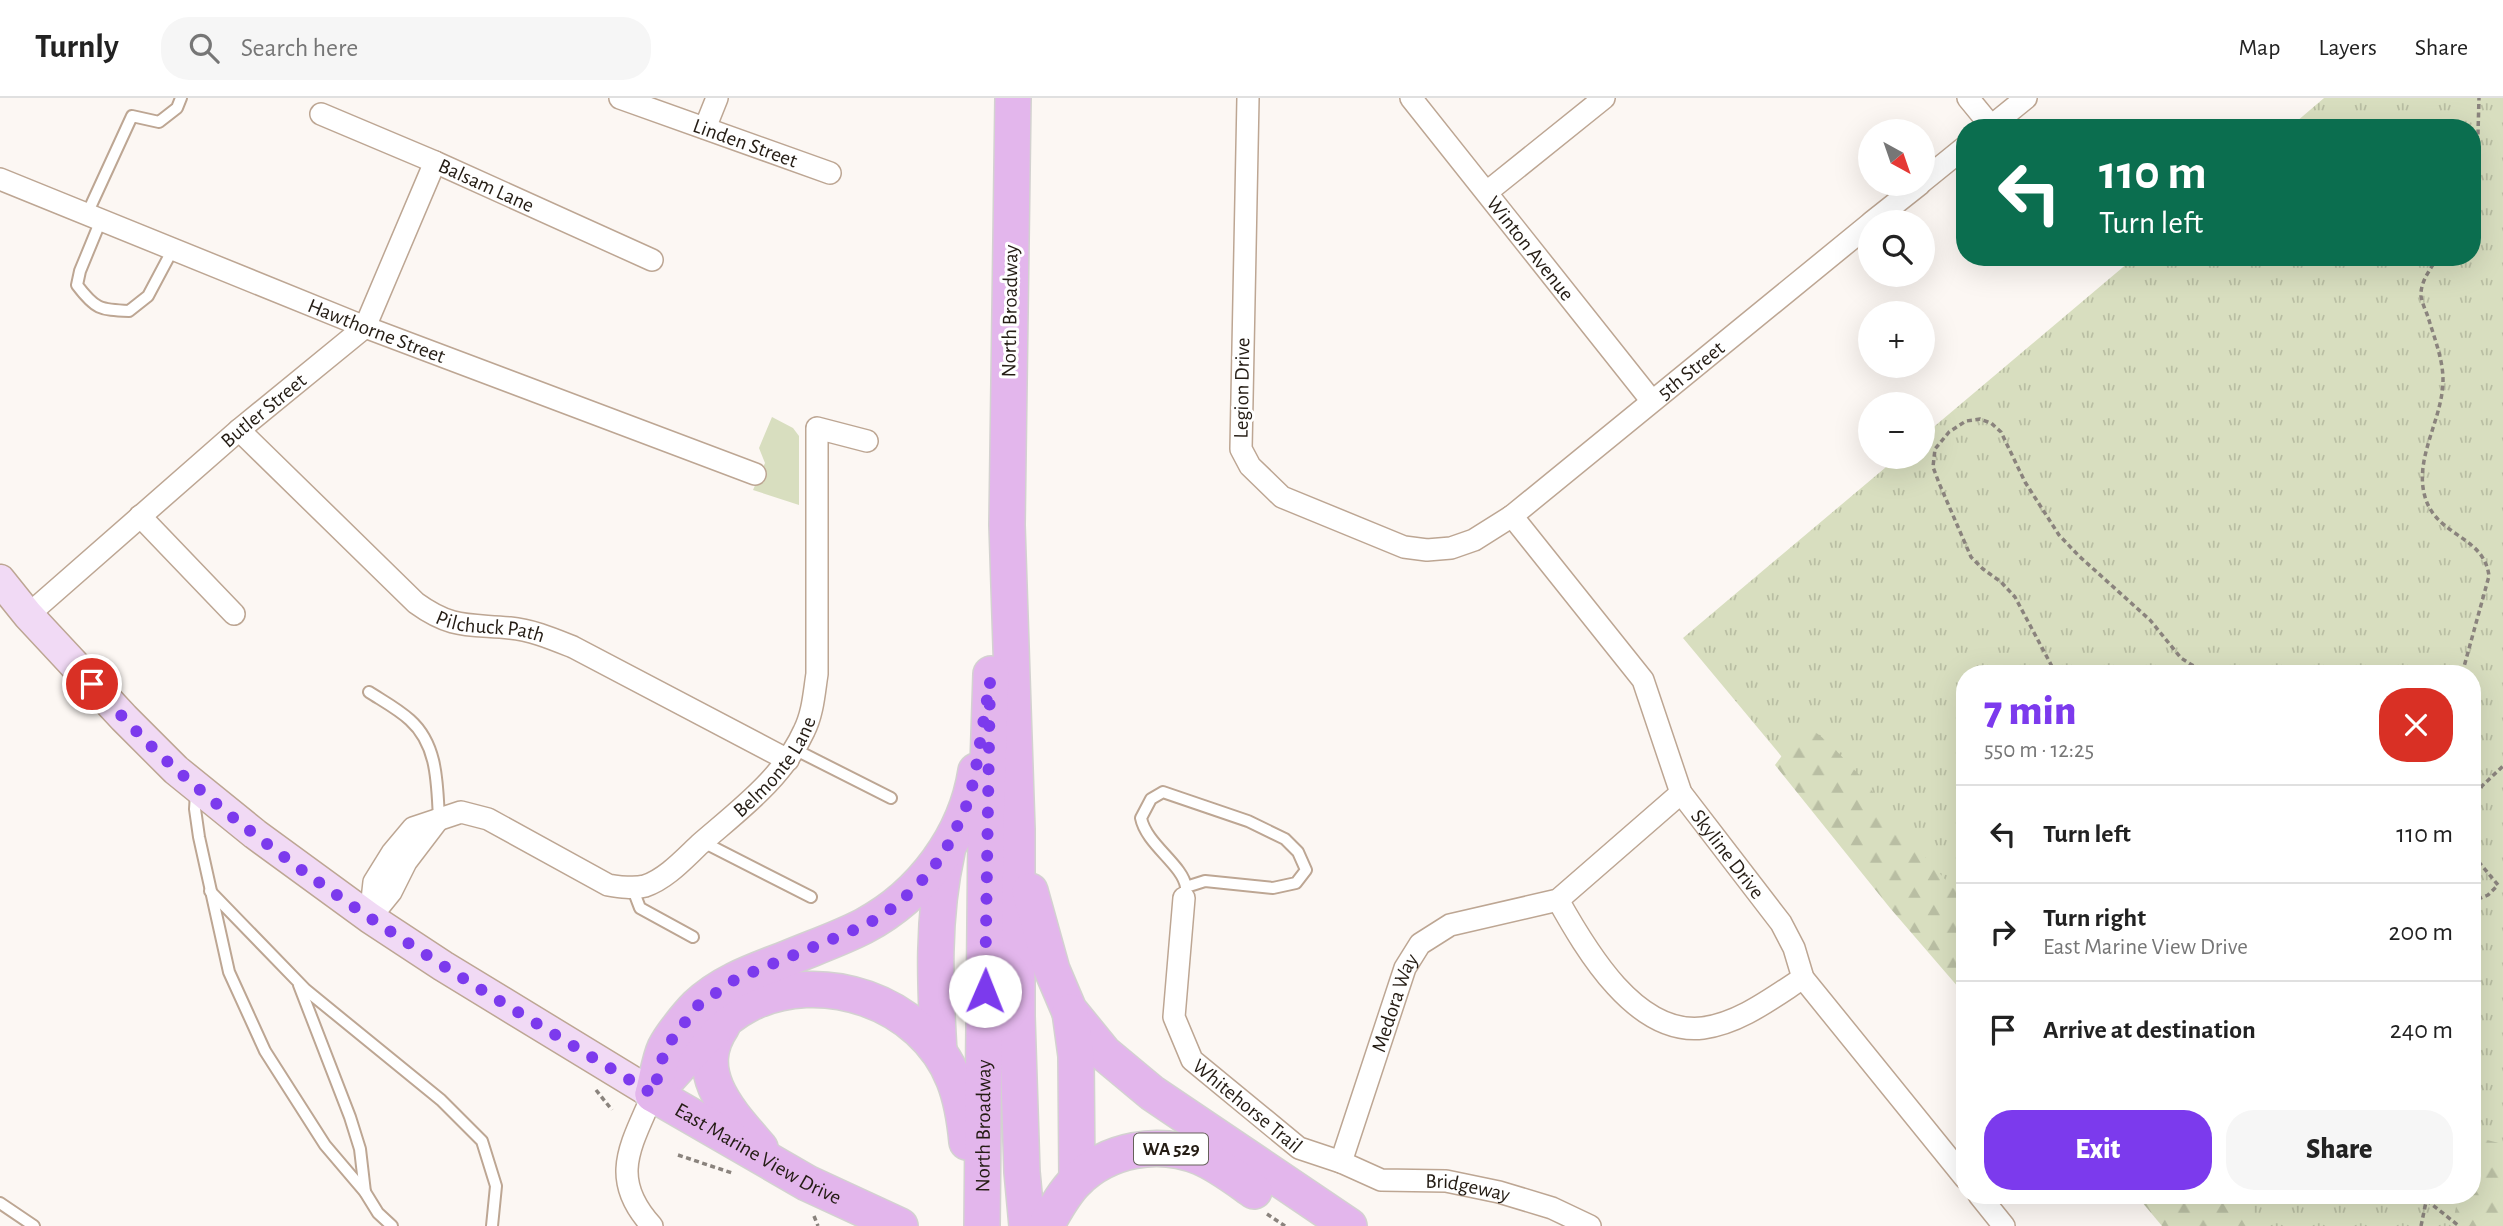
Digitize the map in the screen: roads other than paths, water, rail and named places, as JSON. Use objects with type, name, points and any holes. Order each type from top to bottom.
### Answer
[{"type":"main road","name":"North Broadway","points":[[1013,98],[1007,524],[1017,829],[1017,1016],[1022,1172],[1027,1226]]},
{"type":"main road","name":"North Broadway","points":[[981,1226],[990,681],[1007,524]]},
{"type":"main road","name":"East Marine View Drive","points":[[0,580],[28,615],[124,718],[196,787],[370,918],[443,966],[776,1166],[900,1226]]},
{"type":"main road","points":[[653,1094],[665,1049],[697,1006],[736,979],[866,925],[894,907],[918,885],[948,845],[965,810],[974,780],[990,681]]},
{"type":"main road","points":[[1017,829],[1043,943],[1069,1010],[1076,1056],[1077,1180]]},
{"type":"main road","points":[[939,1052],[935,933],[941,877],[948,845]]},
{"type":"main road","points":[[653,1094],[728,1017],[746,1006],[781,992],[821,989],[848,992],[876,1002],[919,1030],[939,1052],[954,1078],[964,1112],[970,1178],[981,1226]]},
{"type":"main road","points":[[1069,1010],[1093,1042],[1134,1079],[1349,1226]]},
{"type":"main road","points":[[728,1017],[716,1036],[711,1054],[714,1085],[726,1106],[776,1166]]},
{"type":"main road","name":"WA 529","points":[[1046,1226],[1065,1194],[1097,1164],[1128,1152],[1154,1148],[1185,1152],[1214,1164],[1308,1226]]},
{"type":"street","name":"Linden Street","points":[[620,98],[830,173]]},
{"type":"street","points":[[705,128],[717,98]]},
{"type":"street","name":"Legion Drive","points":[[1248,98],[1240,431],[1241,449],[1250,466],[1282,497],[1404,547],[1427,550],[1451,548],[1475,540],[1512,516]]},
{"type":"street","name":"Winton Avenue","points":[[1411,98],[1651,400]]},
{"type":"street","points":[[1487,191],[1604,98]]},
{"type":"street","points":[[1968,98],[1984,119]]},
{"type":"street","points":[[2000,119],[2026,98]]},
{"type":"street","name":"Balsam Lane","points":[[321,114],[652,260]]},
{"type":"street","name":"5th Street","points":[[1936,171],[1956,154]]},
{"type":"street","name":"Butler Street","points":[[28,615],[239,430],[365,327],[435,162]]},
{"type":"street","name":"Hawthorne Street","points":[[0,179],[365,327],[755,474]]},
{"type":"street","name":"5th Street","points":[[1887,210],[1905,196]]},
{"type":"street","name":"5th Street","points":[[1512,516],[1858,233]]},
{"type":"street","name":"Belmonte Lane","points":[[632,887],[645,886],[669,872],[754,797],[791,754],[805,730],[813,703],[817,674],[817,428],[867,441]]},
{"type":"street","name":"Pilchuck Path","points":[[239,430],[416,603],[434,616],[454,624],[512,628],[546,636],[791,754]]},
{"type":"street","points":[[140,516],[234,614]]},
{"type":"street","name":"Skyline Drive","points":[[1512,516],[1643,680],[1681,793],[1781,923],[1794,948],[1803,978],[1956,1167]]},
{"type":"street","name":"Medora Way","points":[[1341,1162],[1405,968],[1420,944],[1450,925],[1558,900],[1681,793]]},
{"type":"street","points":[[370,918],[391,892],[406,862],[439,819],[461,812],[488,819],[608,885],[632,887]]},
{"type":"street","name":"Whitehorse Trail","points":[[1185,892],[1174,1017],[1192,1060],[1300,1148],[1341,1162]]},
{"type":"street","points":[[1558,900],[1583,943],[1633,1004],[1662,1021],[1686,1028],[1704,1028],[1755,1009],[1803,978]]},
{"type":"street","points":[[652,1226],[629,1194],[626,1174],[632,1145],[653,1094]]},
{"type":"street","name":"Bridgeway","points":[[1341,1162],[1381,1180],[1446,1181],[1499,1192],[1552,1208],[1590,1226]]},
{"type":"street","points":[[1986,1204],[2004,1226]]},
{"type":"lane","points":[[173,249],[148,296],[129,311],[110,310],[91,304],[77,285],[94,217],[132,116],[159,122],[177,108],[181,98]]},
{"type":"lane","points":[[369,691],[411,720],[424,736],[435,763],[439,819]]},
{"type":"lane","points":[[791,754],[891,798]]},
{"type":"lane","points":[[196,787],[195,809],[229,972],[265,1051],[325,1145],[365,1192],[378,1213],[392,1226]]},
{"type":"lane","points":[[1163,792],[1248,821],[1285,839],[1298,852],[1306,870],[1296,883],[1273,888],[1205,881],[1185,892],[1178,873],[1143,829],[1141,818],[1146,808],[1151,799],[1163,792]]},
{"type":"lane","points":[[704,842],[811,897]]},
{"type":"lane","points":[[632,887],[640,908],[693,937]]},
{"type":"lane","points":[[210,891],[298,981],[441,1100],[482,1140],[496,1186],[492,1226]]},
{"type":"lane","points":[[298,981],[351,1117],[360,1149],[365,1192]]},
{"type":"lane","points":[[0,1203],[34,1226]]}]
